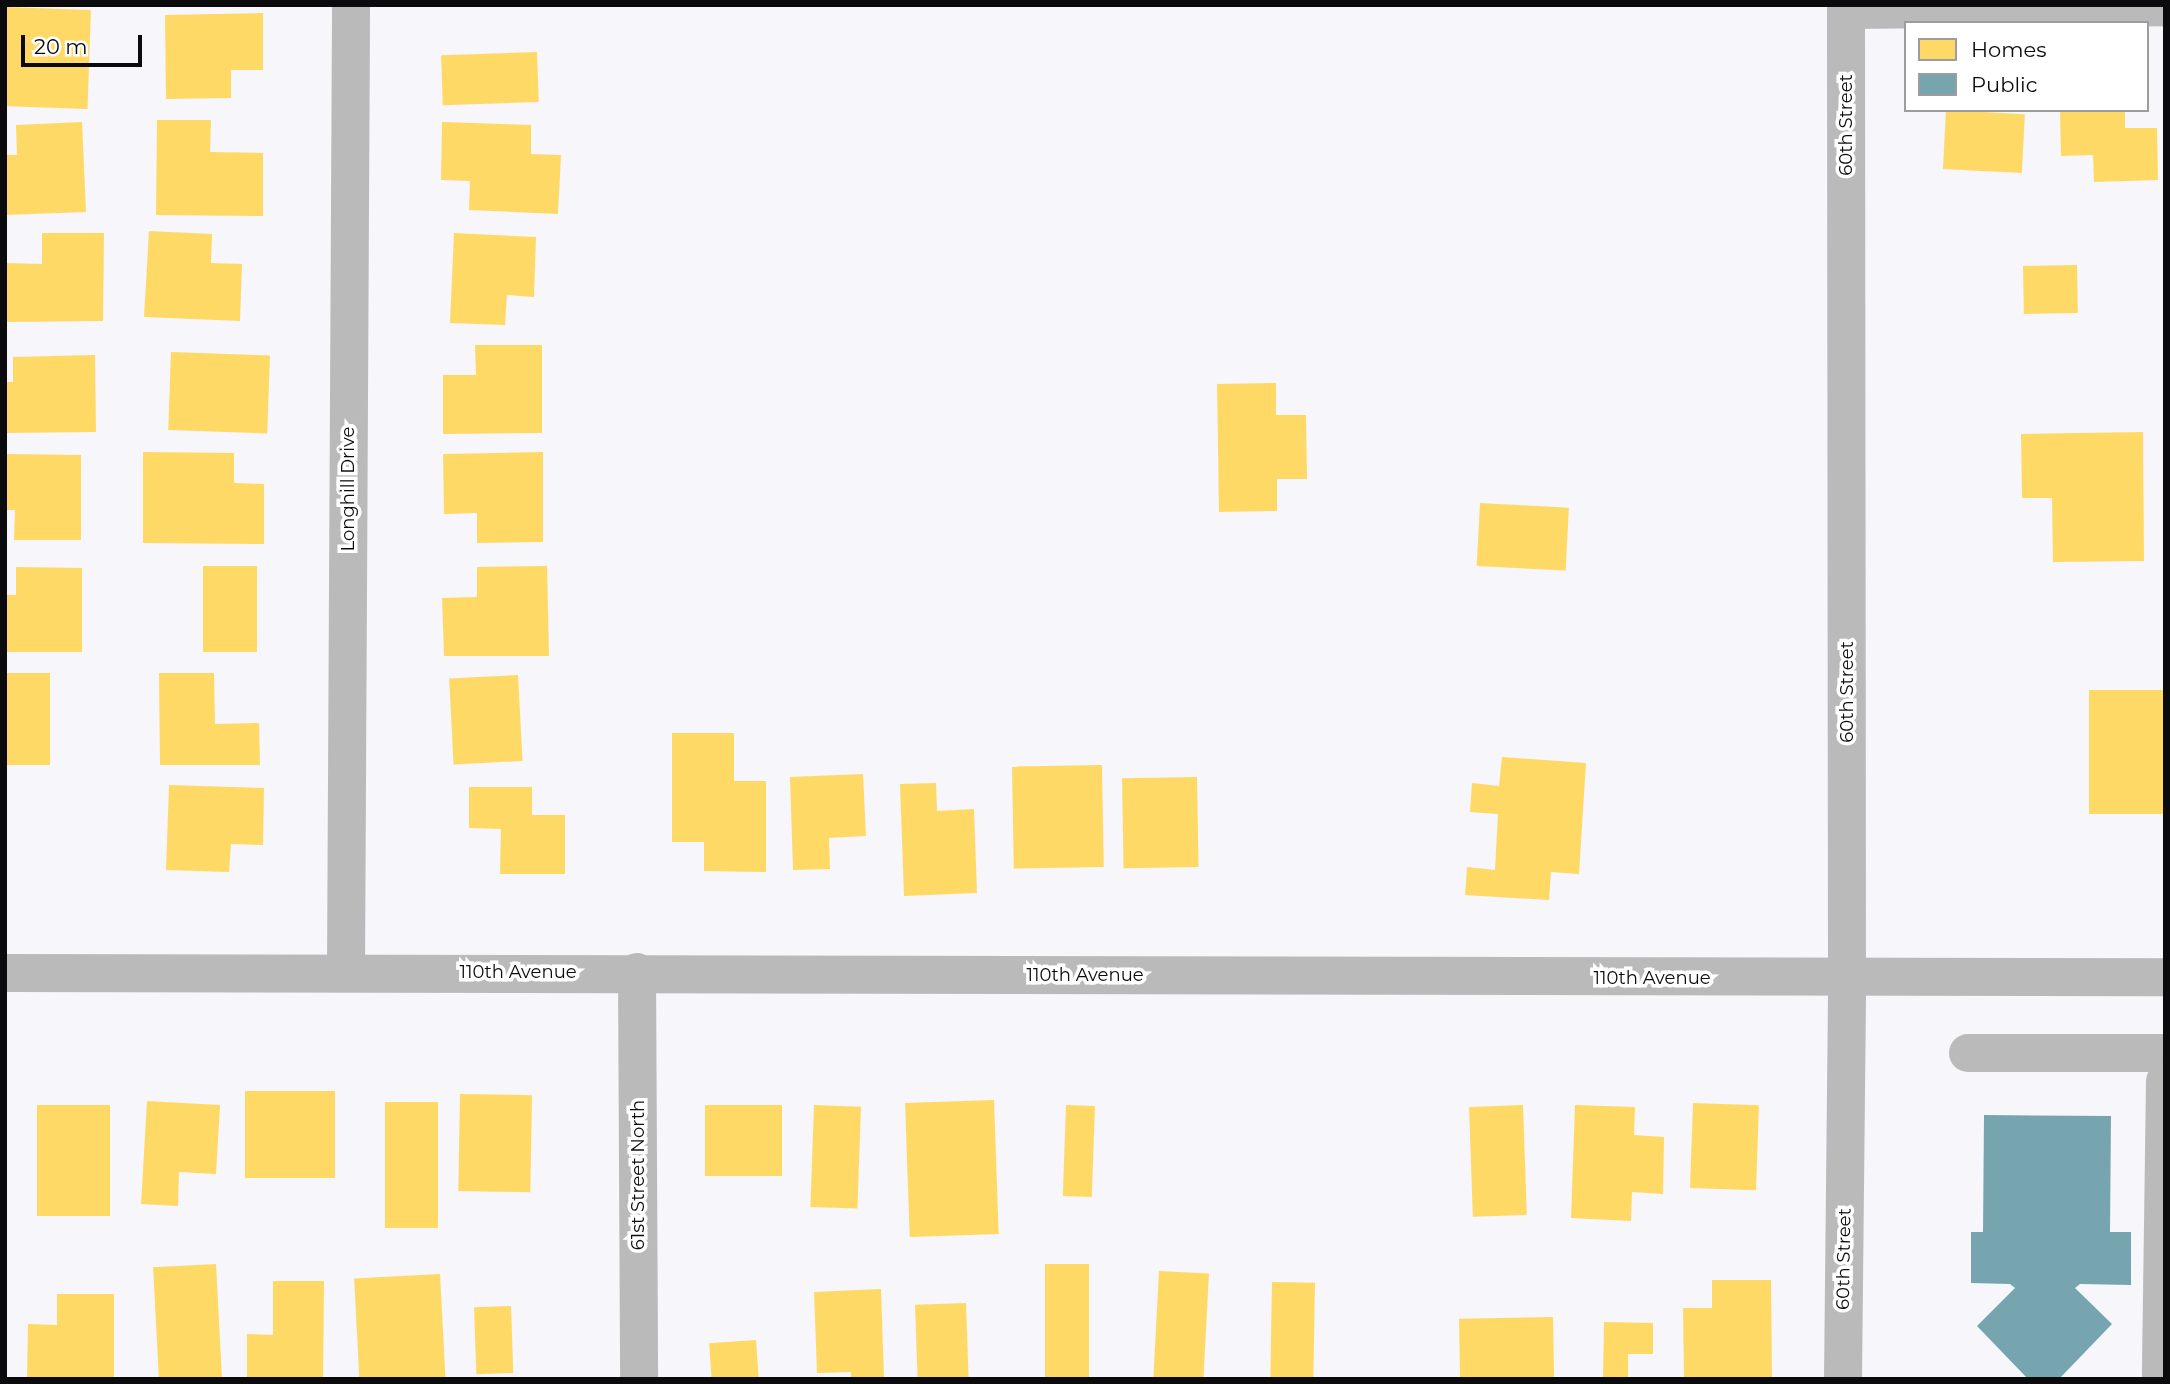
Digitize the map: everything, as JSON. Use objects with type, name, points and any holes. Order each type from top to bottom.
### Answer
[{"type":"street","name":"Longhill Drive","points":[[346,972],[351,5]]},
{"type":"street","points":[[1846,8],[2165,6]]},
{"type":"street","name":"60th Street","points":[[1843,1379],[1847,979],[1846,8]]},
{"type":"street","name":"110th Avenue","points":[[5,973],[637,972],[1847,979],[2165,977]]},
{"type":"street","name":"61st Street North","points":[[637,972],[639,1379]]},
{"type":"street","points":[[1968,1053],[2165,1053]]},
{"type":"street","points":[[2165,1081],[2161,1375],[2165,1378]]},
{"type":"building: Homes","points":[[5,7],[91,10],[87,109],[5,106]]},
{"type":"building: Homes","points":[[263,13],[263,70],[231,70],[231,98],[166,99],[165,15]]},
{"type":"building: Homes","points":[[537,52],[539,102],[443,105],[441,55]]},
{"type":"building: Homes","points":[[1946,112],[2025,114],[2022,173],[1943,169]]},
{"type":"building: Homes","points":[[2060,112],[2125,112],[2125,128],[2157,128],[2158,180],[2094,182],[2093,155],[2061,156]]},
{"type":"building: Homes","points":[[157,120],[211,120],[210,152],[263,153],[263,216],[156,215]]},
{"type":"building: Homes","points":[[82,122],[86,212],[5,215],[5,155],[17,155],[16,125]]},
{"type":"building: Homes","points":[[442,122],[531,125],[531,154],[561,155],[558,214],[469,210],[470,181],[441,180]]},
{"type":"building: Homes","points":[[149,231],[212,234],[211,263],[242,264],[240,321],[144,317]]},
{"type":"building: Homes","points":[[42,233],[104,233],[103,321],[5,322],[5,263],[42,264]]},
{"type":"building: Homes","points":[[454,233],[536,237],[534,297],[507,295],[505,325],[450,323]]},
{"type":"building: Homes","points":[[2077,265],[2078,313],[2024,314],[2023,266]]},
{"type":"building: Homes","points":[[475,345],[542,345],[542,433],[443,434],[443,375],[476,375]]},
{"type":"building: Homes","points":[[171,352],[270,355],[267,433],[168,430]]},
{"type":"building: Homes","points":[[95,355],[96,432],[5,433],[5,382],[13,382],[13,357]]},
{"type":"building: Homes","points":[[1276,383],[1276,415],[1306,415],[1307,479],[1277,479],[1277,511],[1219,512],[1217,384]]},
{"type":"building: Homes","points":[[2143,432],[2144,561],[2053,562],[2052,498],[2022,498],[2021,434]]},
{"type":"building: Homes","points":[[143,452],[234,453],[234,483],[264,484],[264,544],[143,543]]},
{"type":"building: Homes","points":[[543,452],[543,542],[477,543],[477,513],[444,514],[443,454]]},
{"type":"building: Homes","points":[[5,454],[81,455],[81,540],[14,540],[15,510],[5,510]]},
{"type":"building: Homes","points":[[1480,503],[1569,508],[1566,571],[1477,566]]},
{"type":"building: Homes","points":[[203,566],[257,566],[257,652],[203,652]]},
{"type":"building: Homes","points":[[547,566],[549,656],[444,656],[442,598],[477,597],[477,567]]},
{"type":"building: Homes","points":[[16,567],[82,568],[82,652],[5,652],[5,595],[16,595]]},
{"type":"building: Homes","points":[[5,673],[50,673],[50,765],[5,765]]},
{"type":"building: Homes","points":[[159,673],[214,673],[215,724],[259,723],[260,765],[160,765]]},
{"type":"building: Homes","points":[[518,675],[523,761],[454,764],[449,679]]},
{"type":"building: Homes","points":[[2089,690],[2165,690],[2165,814],[2089,814]]},
{"type":"building: Homes","points":[[672,733],[734,733],[734,781],[766,781],[766,872],[704,871],[704,842],[672,842]]},
{"type":"building: Homes","points":[[1502,757],[1586,763],[1579,874],[1551,872],[1549,900],[1465,895],[1467,867],[1495,870],[1498,814],[1470,812],[1472,783],[1499,786]]},
{"type":"building: Homes","points":[[1102,765],[1104,867],[1014,869],[1012,767]]},
{"type":"building: Homes","points":[[863,774],[866,836],[829,838],[830,869],[793,870],[790,777]]},
{"type":"building: Homes","points":[[1197,777],[1199,867],[1124,868],[1122,778]]},
{"type":"building: Homes","points":[[936,783],[937,811],[974,809],[977,893],[904,896],[900,784]]},
{"type":"building: Homes","points":[[169,785],[264,788],[263,845],[231,844],[229,872],[166,870]]},
{"type":"building: Homes","points":[[469,787],[532,787],[532,815],[565,815],[565,874],[500,874],[501,829],[469,828]]},
{"type":"building: Homes","points":[[245,1091],[335,1091],[335,1178],[245,1178]]},
{"type":"building: Homes","points":[[460,1094],[532,1095],[530,1192],[458,1191]]},
{"type":"building: Homes","points":[[994,1100],[999,1234],[910,1237],[905,1103]]},
{"type":"building: Homes","points":[[147,1101],[220,1105],[216,1174],[179,1172],[178,1206],[141,1204]]},
{"type":"building: Homes","points":[[385,1102],[438,1102],[438,1228],[385,1228]]},
{"type":"building: Homes","points":[[1693,1103],[1759,1105],[1756,1190],[1690,1188]]},
{"type":"building: Homes","points":[[37,1105],[110,1105],[110,1216],[37,1216]]},
{"type":"building: Homes","points":[[705,1105],[782,1105],[782,1176],[705,1176]]},
{"type":"building: Homes","points":[[814,1105],[861,1107],[857,1209],[810,1207]]},
{"type":"building: Homes","points":[[1066,1105],[1095,1106],[1092,1197],[1063,1196]]},
{"type":"building: Homes","points":[[1523,1105],[1527,1215],[1473,1217],[1469,1107]]},
{"type":"building: Homes","points":[[1575,1105],[1635,1107],[1634,1135],[1664,1137],[1663,1194],[1632,1192],[1631,1221],[1571,1218]]},
{"type":"building: Homes","points":[[216,1264],[222,1379],[159,1379],[153,1267]]},
{"type":"building: Homes","points":[[1045,1264],[1089,1264],[1089,1379],[1045,1379]]},
{"type":"building: Homes","points":[[1159,1271],[1209,1274],[1203,1379],[1153,1379]]},
{"type":"building: Homes","points":[[440,1274],[445,1379],[359,1379],[354,1279]]},
{"type":"building: Homes","points":[[1712,1280],[1771,1280],[1772,1379],[1684,1379],[1683,1308],[1712,1308]]},
{"type":"building: Homes","points":[[273,1281],[324,1281],[323,1379],[247,1379],[247,1334],[273,1335]]},
{"type":"building: Homes","points":[[1272,1282],[1315,1283],[1313,1379],[1270,1379]]},
{"type":"building: Homes","points":[[881,1289],[884,1379],[851,1379],[851,1372],[817,1373],[814,1292]]},
{"type":"building: Homes","points":[[57,1294],[114,1294],[114,1379],[27,1379],[28,1324],[57,1325]]},
{"type":"building: Homes","points":[[966,1303],[969,1379],[918,1379],[915,1305]]},
{"type":"building: Homes","points":[[511,1306],[513,1373],[476,1374],[474,1307]]},
{"type":"building: Homes","points":[[1553,1317],[1554,1379],[1460,1379],[1459,1319]]},
{"type":"building: Homes","points":[[1604,1322],[1653,1323],[1653,1354],[1628,1354],[1628,1379],[1603,1379]]},
{"type":"building: Homes","points":[[756,1340],[759,1379],[712,1379],[709,1343]]},
{"type":"building: Public","points":[[1984,1115],[2111,1116],[2110,1232],[2131,1232],[2131,1285],[2080,1284],[2075,1288],[2112,1324],[2059,1379],[2028,1379],[1977,1326],[2015,1288],[2010,1284],[1971,1283],[1971,1232],[1983,1232]]}]
